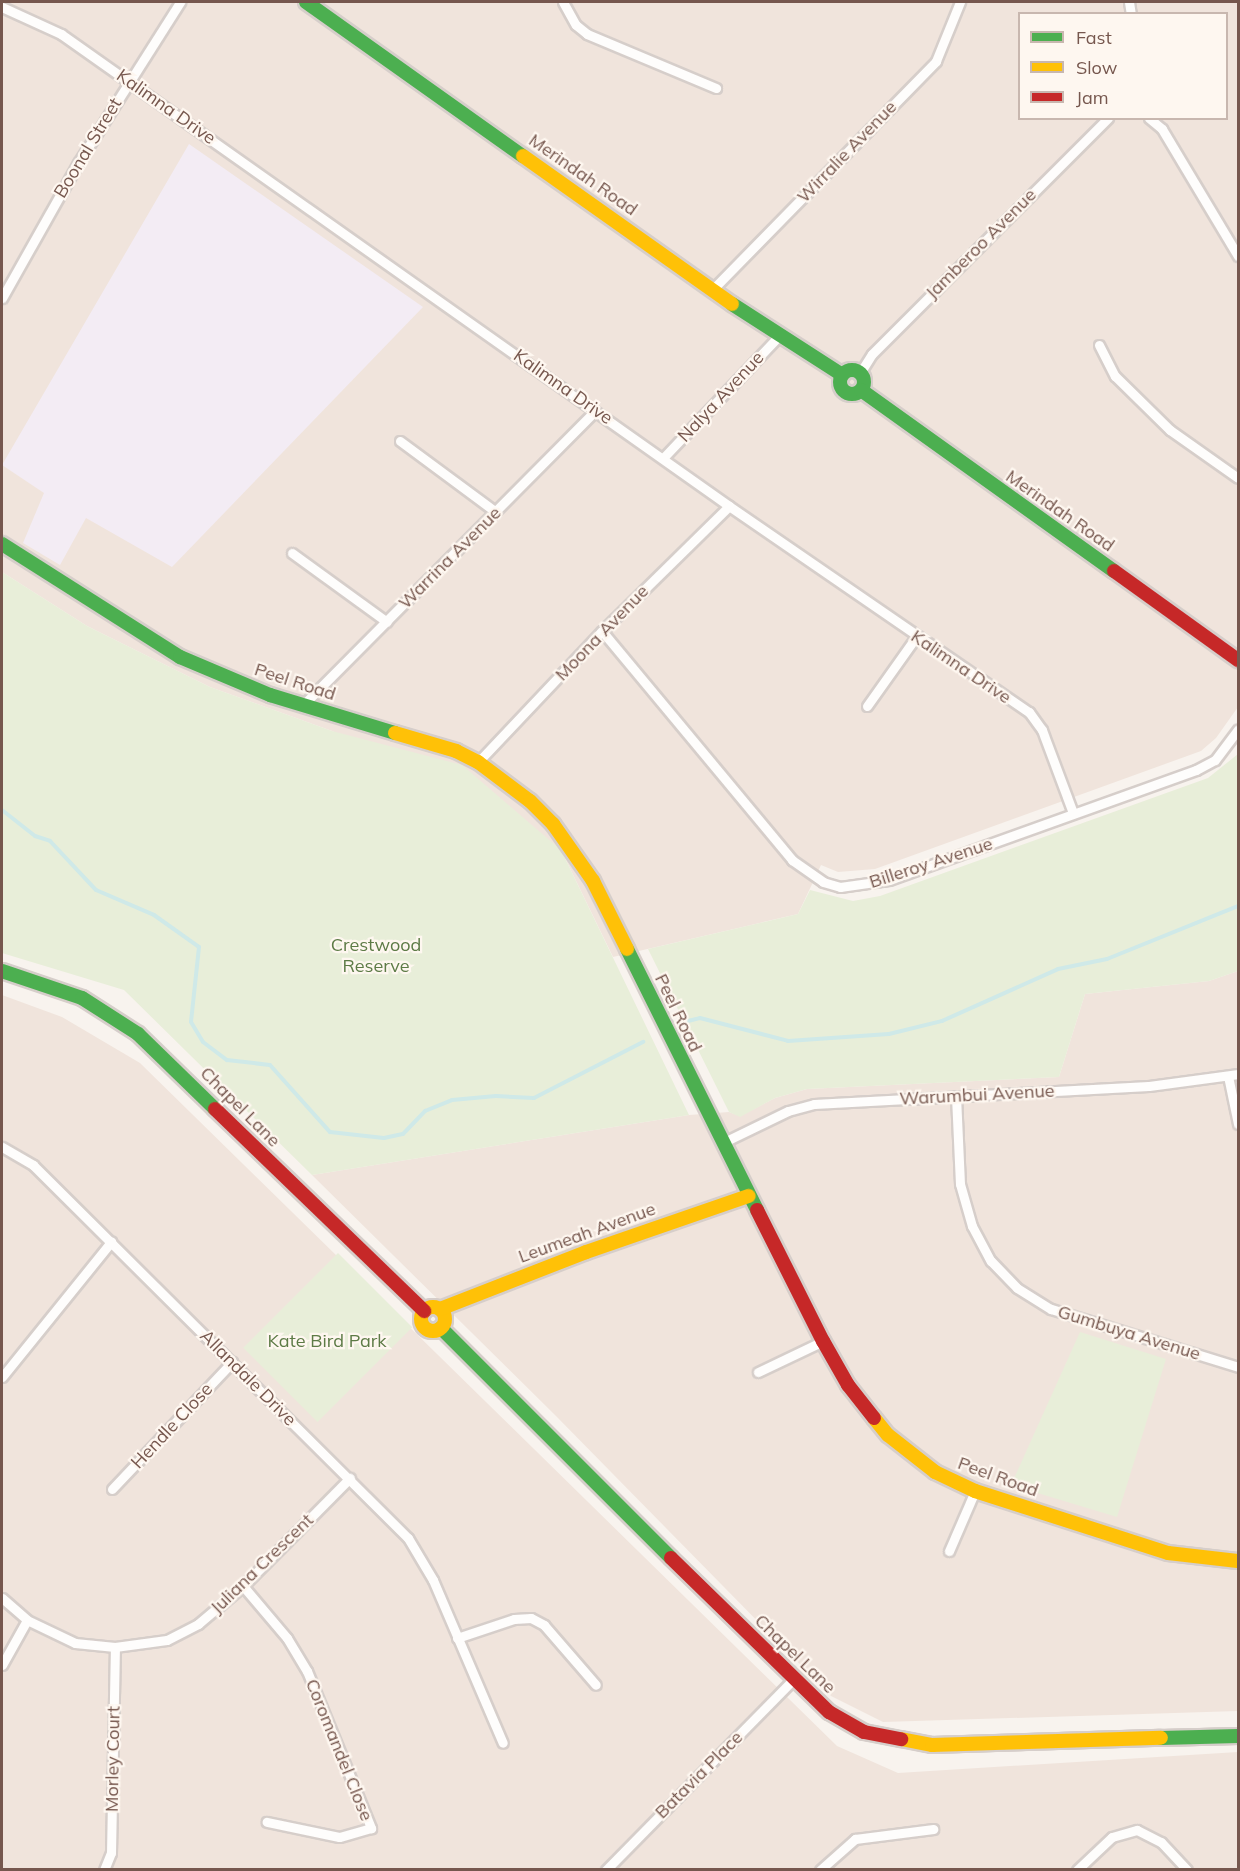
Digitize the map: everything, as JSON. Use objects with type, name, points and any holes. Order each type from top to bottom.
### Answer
[{"type":"main road","name":"Merindah Road","points":[[306,2],[778,337],[842,375]]},
{"type":"main road","points":[[850,370],[860,373],[864,382],[861,390],[853,394],[843,391],[842,375],[850,370]]},
{"type":"main road","name":"Merindah Road","points":[[861,390],[1239,660]]},
{"type":"main road","name":"Peel Road","points":[[2,544],[180,657],[270,695],[456,751],[478,762],[530,801],[574,851],[593,881],[823,1341],[848,1385],[888,1435],[935,1472],[975,1491],[1168,1553],[1239,1562]]},
{"type":"main road","name":"Chapel Lane","points":[[2,971],[82,998],[138,1034],[424,1311]]},
{"type":"main road","name":"Leumeah Avenue","points":[[440,1309],[586,1252],[750,1196]]},
{"type":"main road","points":[[432,1307],[440,1309],[445,1320],[441,1328],[425,1327],[424,1311],[432,1307]]},
{"type":"main road","name":"Chapel Lane","points":[[441,1328],[793,1680],[844,1722],[881,1738],[915,1744],[1239,1736]]},
{"type":"street","name":"Boonal Street","points":[[2,298],[128,81],[180,2]]},
{"type":"street","points":[[563,2],[576,25],[587,34],[716,88]]},
{"type":"street","name":"Wirralie Avenue","points":[[713,289],[936,61],[960,2]]},
{"type":"street","name":"Kalimna Drive","points":[[2,7],[61,34],[595,411],[664,457],[729,506],[916,637],[1029,712],[1042,730],[1073,813]]},
{"type":"street","name":"Jamberoo Avenue","points":[[860,373],[872,354],[1106,120]]},
{"type":"street","points":[[1151,120],[1162,129],[1239,256]]},
{"type":"street","name":"Nalya Avenue","points":[[664,457],[778,337]]},
{"type":"street","points":[[1099,345],[1115,376],[1170,430],[1239,478]]},
{"type":"street","name":"Warrina Avenue","points":[[303,705],[595,411]]},
{"type":"street","points":[[400,441],[496,512]]},
{"type":"street","name":"Moona Avenue","points":[[478,762],[602,631],[729,506]]},
{"type":"street","points":[[292,552],[387,622]]},
{"type":"street","name":"Billeroy Avenue","points":[[602,631],[792,860],[823,882],[840,887],[889,880],[1196,770],[1215,760],[1239,730]]},
{"type":"street","points":[[867,706],[916,637]]},
{"type":"street","name":"Warumbui Avenue","points":[[722,1143],[801,1106],[1149,1086],[1239,1074]]},
{"type":"street","points":[[1228,1076],[1239,1124]]},
{"type":"street","name":"Gumbuya Avenue","points":[[956,1096],[960,1184],[972,1226],[991,1261],[1017,1288],[1051,1309],[1239,1367]]},
{"type":"street","name":"Allandale Drive","points":[[2,1147],[33,1165],[408,1538],[433,1580],[503,1743]]},
{"type":"street","points":[[3,1373],[111,1242]]},
{"type":"street","points":[[758,1372],[823,1341]]},
{"type":"street","name":"Hendle Close","points":[[112,1489],[232,1362]]},
{"type":"street","name":"Juliana Crescent","points":[[2,1598],[27,1620],[59,1638],[115,1647],[167,1640],[198,1624],[243,1586],[350,1478]]},
{"type":"street","points":[[949,1551],[975,1491]]},
{"type":"street","name":"Coromandel Close","points":[[243,1586],[287,1638],[306,1671],[371,1828],[339,1837],[267,1822]]},
{"type":"street","points":[[458,1638],[514,1619],[531,1618],[544,1624],[596,1685]]},
{"type":"street","points":[[2,1665],[27,1620]]},
{"type":"street","name":"Morley Court","points":[[104,1869],[111,1853],[115,1647]]},
{"type":"street","name":"Batavia Place","points":[[606,1869],[793,1680]]},
{"type":"street","points":[[820,1869],[855,1839],[933,1829]]},
{"type":"street","points":[[1077,1869],[1112,1837],[1137,1830],[1161,1842],[1187,1869]]},
{"type":"shaded area","points":[[2,2],[1238,2],[1238,707],[1216,738],[1201,751],[875,869],[838,872],[821,865],[798,914],[613,957],[561,850],[332,731],[210,687],[87,626],[2,572]]},
{"type":"shaded area","points":[[189,144],[423,307],[172,567],[86,518],[60,565],[23,543],[44,493],[2,465]]},
{"type":"shaded area","points":[[1238,971],[1238,1711],[883,1722],[831,1696],[556,1416],[312,1175],[689,1115],[729,1112],[740,1116],[775,1098],[807,1089],[1059,1077],[1085,994],[1209,981]]},
{"type":"shaded area","points":[[2,995],[62,1017],[140,1063],[837,1746],[898,1773],[1238,1752],[1238,1869],[2,1869]]},
{"type":"green space","name":"Crestwood Reserve","points":[[2,572],[87,626],[210,687],[332,731],[462,765],[561,850],[689,1115],[312,1175],[124,990],[2,953]]},
{"type":"green space","points":[[1238,754],[1238,971],[1209,981],[1085,994],[1059,1077],[807,1089],[775,1098],[740,1117],[729,1112],[648,949],[798,914],[810,890],[853,901],[880,896],[1208,778]]},
{"type":"green space","name":"Kate Bird Park","points":[[338,1253],[412,1327],[317,1422],[243,1348]]},
{"type":"green space","points":[[1080,1332],[1166,1359],[1117,1517],[1011,1485]]},
{"type":"waterway","points":[[2,810],[35,836],[50,841],[96,890],[154,915],[199,947],[191,1022],[203,1042],[227,1060],[270,1065],[330,1132],[384,1138],[403,1134],[425,1111],[452,1100],[496,1096],[534,1098],[643,1042]]},
{"type":"waterway","points":[[688,1021],[700,1018],[788,1041],[889,1034],[942,1021],[1058,969],[1107,959],[1238,906]]},
{"type":"traffic: fast","points":[[306,2],[523,156]]},
{"type":"traffic: fast","points":[[732,304],[842,375]]},
{"type":"traffic: fast","points":[[852,370],[861,373],[864,382],[861,391],[852,394],[843,391],[840,382],[843,373],[852,370]]},
{"type":"traffic: fast","points":[[861,390],[1114,571]]},
{"type":"traffic: fast","points":[[2,544],[180,657],[270,695],[395,733]]},
{"type":"traffic: fast","points":[[627,949],[757,1210]]},
{"type":"traffic: fast","points":[[2,971],[82,998],[138,1034],[215,1109]]},
{"type":"traffic: fast","points":[[441,1328],[671,1558]]},
{"type":"traffic: fast","points":[[1161,1738],[1238,1736]]},
{"type":"traffic: slow","points":[[523,156],[732,304]]},
{"type":"traffic: slow","points":[[395,733],[456,751],[478,762],[530,801],[553,824],[593,881],[627,949]]},
{"type":"traffic: slow","points":[[440,1309],[586,1252],[749,1196]]},
{"type":"traffic: slow","points":[[433,1307],[441,1311],[445,1319],[441,1327],[433,1331],[425,1327],[421,1319],[425,1311],[433,1307]]},
{"type":"traffic: slow","points":[[874,1418],[888,1435],[935,1472],[975,1491],[1168,1553],[1238,1561]]},
{"type":"traffic: slow","points":[[901,1739],[932,1745],[1161,1738]]},
{"type":"traffic: jam","points":[[1114,571],[1238,660]]},
{"type":"traffic: jam","points":[[215,1109],[424,1311]]},
{"type":"traffic: jam","points":[[757,1210],[823,1341],[848,1385],[874,1418]]},
{"type":"traffic: jam","points":[[671,1558],[829,1712],[864,1732],[901,1739]]}]
